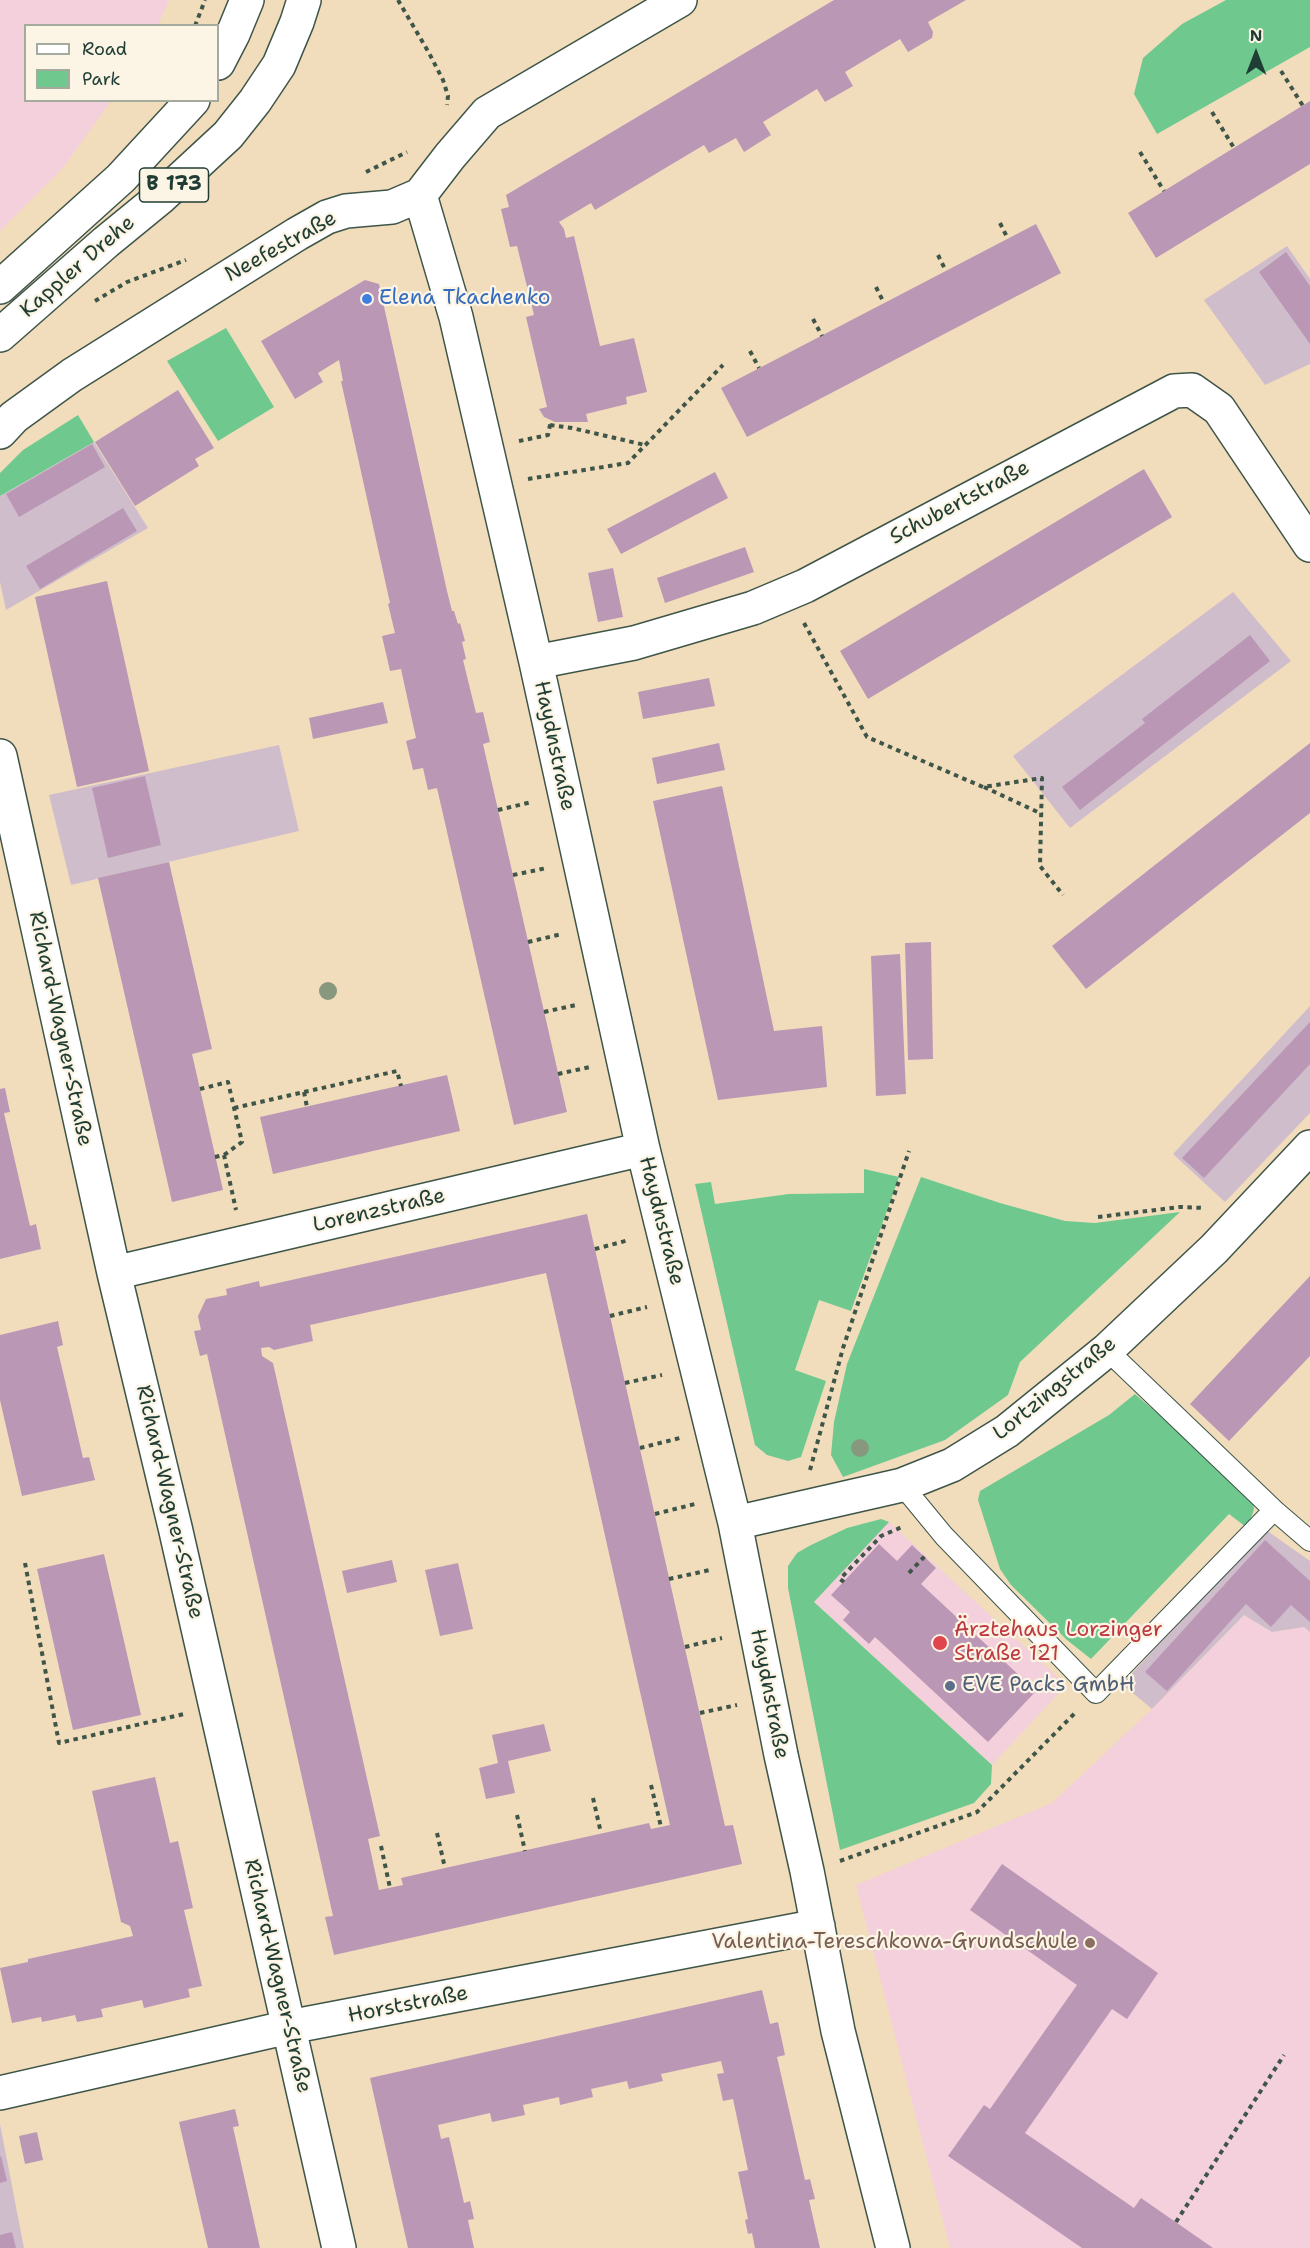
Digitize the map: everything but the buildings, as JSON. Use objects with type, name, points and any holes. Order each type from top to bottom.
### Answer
[{"type":"street","points":[[219,61],[247,0]]},
{"type":"street","name":"Kappler Drehe","points":[[0,335],[228,135],[255,101],[279,65],[304,0]]},
{"type":"street","name":"Neefestraße","points":[[0,432],[14,417],[72,375],[327,217],[346,211],[392,207],[420,195],[450,156],[488,113],[680,0]]},
{"type":"street","name":"Kappler Drehe","points":[[0,286],[122,178],[191,102]]},
{"type":"street","name":"Haydnstraße","points":[[420,195],[456,317],[536,662],[643,1149],[735,1523],[838,2031],[893,2248]]},
{"type":"street","name":"Schubertstraße","points":[[536,662],[634,643],[753,608],[788,594],[1174,391],[1192,390],[1219,409],[1310,545]]},
{"type":"street","name":"Richard-Wagner-Straße","points":[[0,756],[114,1273],[217,1706],[339,2248]]},
{"type":"street","name":"Lortzingstraße","points":[[735,1523],[902,1485],[952,1465],[1007,1431],[1107,1350],[1215,1249],[1310,1147]]},
{"type":"street","name":"Lorenzstraße","points":[[114,1273],[643,1149]]},
{"type":"street","name":"Horststraße","points":[[0,2093],[289,2027],[818,1926]]},
{"type":"lane","points":[[1107,1350],[1274,1510],[1310,1541]]},
{"type":"lane","points":[[902,1485],[944,1536],[1096,1693],[1274,1510]]},
{"type":"path","points":[[196,24],[205,0]]},
{"type":"path","points":[[398,0],[442,80],[448,96],[445,113]]},
{"type":"path","points":[[1281,71],[1303,106]]},
{"type":"path","points":[[1212,112],[1234,148]]},
{"type":"path","points":[[365,173],[394,160],[413,148]]},
{"type":"path","points":[[1140,152],[1164,191]]},
{"type":"path","points":[[1000,223],[1008,238]]},
{"type":"path","points":[[938,255],[946,271]]},
{"type":"path","points":[[89,307],[98,299],[128,282],[188,259]]},
{"type":"path","points":[[876,287],[884,303]]},
{"type":"path","points":[[813,319],[822,336]]},
{"type":"path","points":[[750,351],[759,368]]},
{"type":"path","points":[[494,484],[628,463],[723,365]]},
{"type":"path","points":[[530,438],[548,435],[550,423],[645,445]]},
{"type":"path","points":[[788,594],[867,737],[1042,814]]},
{"type":"path","points":[[983,787],[1042,778],[1041,866],[1063,895]]},
{"type":"path","points":[[234,1108],[397,1071],[401,1086]]},
{"type":"path","points":[[200,1089],[228,1082],[242,1142],[224,1155],[215,1157]]},
{"type":"path","points":[[304,1092],[308,1107]]},
{"type":"path","points":[[800,1509],[843,1348],[909,1150]]},
{"type":"path","points":[[224,1155],[244,1243]]},
{"type":"path","points":[[1098,1217],[1180,1207],[1250,1210]]},
{"type":"path","points":[[844,1582],[840,1579],[881,1536],[928,1516]]},
{"type":"path","points":[[909,1573],[924,1557]]},
{"type":"path","points":[[25,1563],[59,1743],[217,1706]]},
{"type":"path","points":[[807,1871],[977,1812],[1096,1693]]},
{"type":"path","points":[[651,1785],[661,1827]]},
{"type":"path","points":[[593,1798],[601,1833]]},
{"type":"path","points":[[517,1815],[525,1851]]},
{"type":"path","points":[[437,1833],[445,1868]]},
{"type":"path","points":[[381,1846],[390,1888]]},
{"type":"path","points":[[1176,2222],[1284,2055]]},
{"type":"shaded area","points":[[0,0],[169,0],[158,24],[24,24],[24,102],[110,102],[62,169],[0,231]]},
{"type":"shaded area","points":[[1287,246],[1310,279],[1310,364],[1265,385],[1204,300]]},
{"type":"shaded area","points":[[94,442],[148,528],[6,610],[0,582],[0,496]]},
{"type":"shaded area","points":[[1233,592],[1291,661],[1070,828],[1013,756]]},
{"type":"shaded area","points":[[279,745],[299,831],[71,885],[49,795]]},
{"type":"shaded area","points":[[1310,1006],[1310,1113],[1225,1202],[1173,1154]]},
{"type":"shaded area","name":"Ärztehaus Lorzinger Straße 121","points":[[889,1522],[1066,1685],[992,1765],[814,1602]]},
{"type":"shaded area","points":[[1266,1530],[1310,1561],[1310,1632],[1304,1627],[1272,1632],[1244,1615],[1152,1709],[1122,1684]]},
{"type":"shaded area","name":"Valentina-Tereschkowa-Grundschule","points":[[1244,1615],[1272,1632],[1304,1627],[1310,1632],[1310,2248],[950,2248],[856,1885],[1052,1803],[1152,1709]]},
{"type":"shaded area","points":[[0,2124],[24,2248],[0,2248]]},
{"type":"green space","points":[[1226,0],[1310,0],[1310,47],[1157,134],[1134,94],[1143,58],[1182,24]]},
{"type":"green space","points":[[226,328],[274,407],[218,441],[167,361]]},
{"type":"green space","points":[[78,415],[94,442],[0,496],[0,473],[23,450]]},
{"type":"green space","points":[[864,1169],[899,1177],[851,1311],[819,1300],[795,1370],[826,1381],[801,1457],[788,1461],[767,1455],[755,1445],[695,1184],[711,1182],[715,1204],[789,1194],[864,1193]]},
{"type":"green space","points":[[921,1177],[1065,1221],[1095,1223],[1180,1212],[1020,1362],[1008,1395],[945,1440],[843,1477],[831,1455],[834,1422],[847,1364]]},
{"type":"green space","points":[[1135,1394],[1252,1495],[1254,1509],[1246,1527],[1229,1514],[1091,1659],[1067,1640],[1011,1585],[1000,1569],[978,1500],[980,1491],[1109,1415]]},
{"type":"green space","points":[[881,1519],[889,1522],[814,1602],[992,1765],[991,1784],[974,1803],[840,1850],[788,1588],[788,1566],[797,1553],[811,1545],[847,1528]]},
{"type":"place","name":"Elena Tkachenko","points":[[367,299]]},
{"type":"place","name":"Ärztehaus Lorzinger Straße 121","points":[[940,1643]]},
{"type":"place","name":"EVE Packs GmbH","points":[[950,1686]]},
{"type":"place","name":"Valentina-Tereschkowa-Grundschule","points":[[1090,1943]]}]
